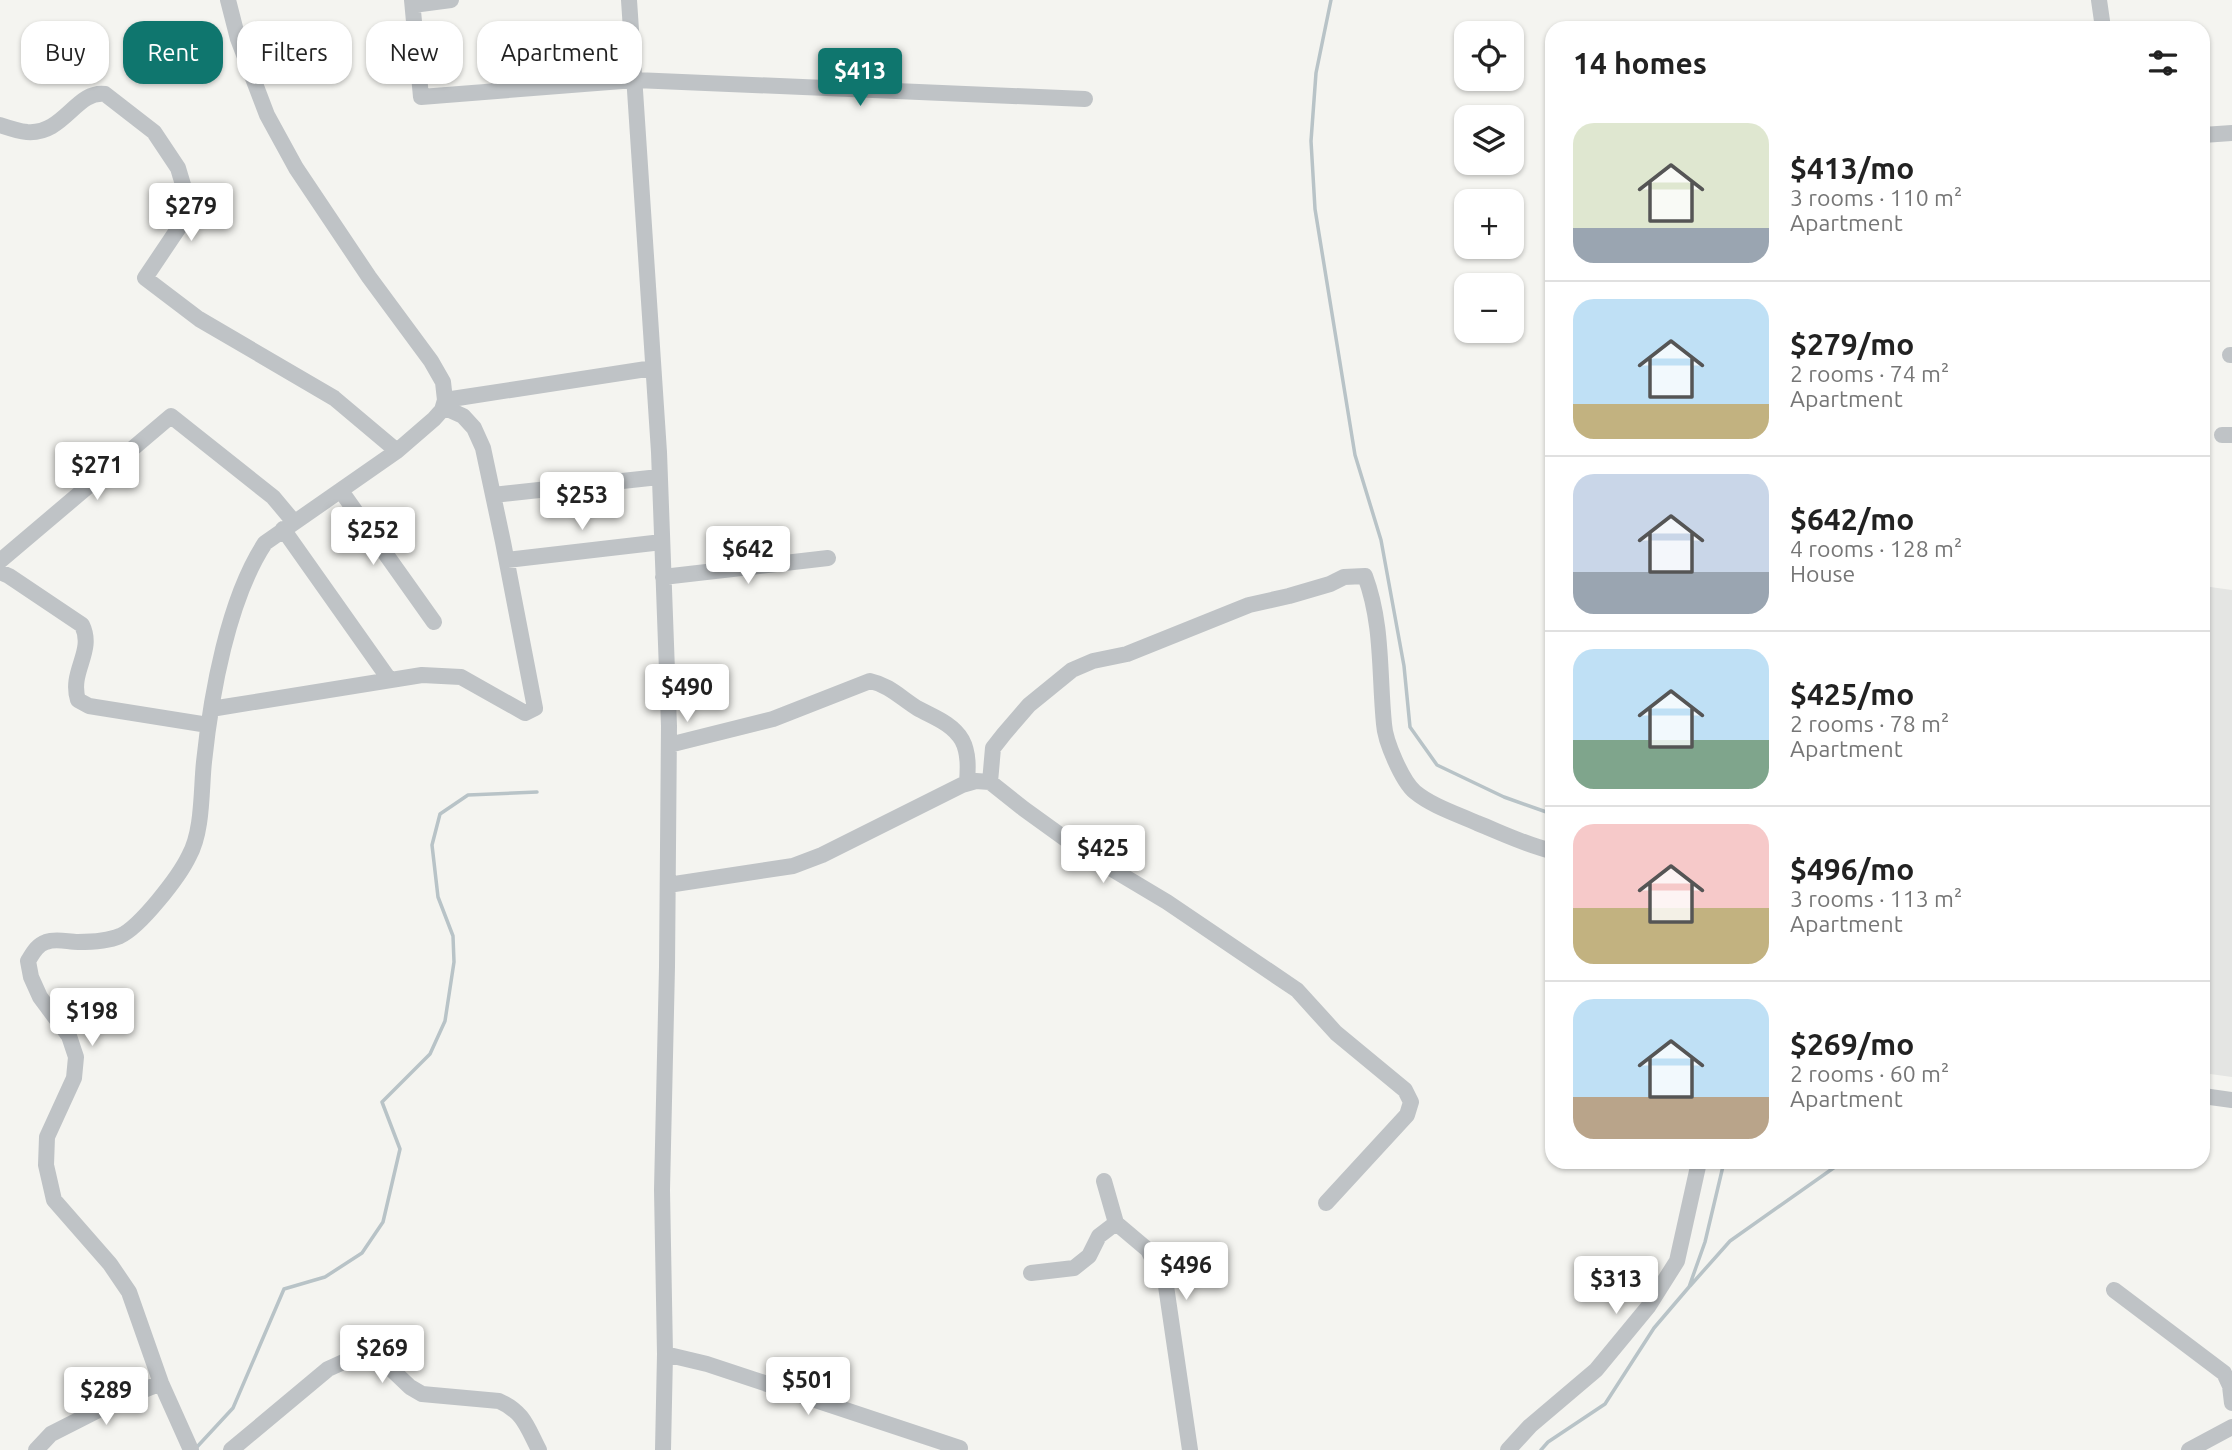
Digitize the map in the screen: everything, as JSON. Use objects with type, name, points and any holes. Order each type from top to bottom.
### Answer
[{"type":"street","points":[[191,1450],[161,1383],[129,1292],[110,1264],[54,1200],[46,1165],[47,1137],[74,1079],[76,1057],[69,1036],[40,997],[31,977],[28,961],[36,948],[46,942],[103,940],[121,936],[135,927],[155,904],[190,856],[198,832],[209,717],[239,595],[252,562],[265,543],[397,451],[434,419],[444,404],[443,382],[431,361],[369,277],[296,168],[267,116],[237,39],[228,0]]},
{"type":"street","points":[[451,0],[412,3],[421,97],[585,84]]},
{"type":"street","points":[[629,0],[631,21]]},
{"type":"street","points":[[2099,0],[2101,21]]},
{"type":"street","points":[[642,80],[1086,99]]},
{"type":"street","points":[[635,84],[660,477],[669,745],[662,1190],[665,1354],[663,1450]]},
{"type":"street","points":[[0,125],[30,133],[48,128],[63,120],[91,94],[99,93],[106,94],[154,132],[178,168],[184,188],[186,217],[145,278],[199,320],[334,398],[397,451]]},
{"type":"street","points":[[2210,135],[2232,133]]},
{"type":"street","points":[[444,404],[653,368]]},
{"type":"street","points":[[0,572],[82,625],[87,635],[87,645],[76,677],[75,690],[78,700],[89,706],[209,717],[422,675],[461,677],[525,713],[535,708],[483,448],[474,428],[463,416],[444,404]]},
{"type":"street","points":[[0,561],[171,416],[273,497],[288,526],[390,680]]},
{"type":"street","points":[[493,495],[660,477]]},
{"type":"street","points":[[341,491],[435,622]]},
{"type":"street","points":[[506,559],[662,542]]},
{"type":"street","points":[[663,577],[828,558]]},
{"type":"street","points":[[990,782],[993,748],[1029,705],[1072,670],[1093,661],[1127,654],[1249,605],[1330,584],[1344,577],[1364,576],[1372,594],[1381,651],[1384,728],[1403,775],[1414,791],[1447,810],[1545,849]]},
{"type":"street","points":[[669,745],[772,719],[870,681],[884,684],[918,708],[947,723],[962,740],[968,760],[967,783]]},
{"type":"street","points":[[668,885],[793,866],[822,855],[967,783],[990,782],[1085,853],[1167,902],[1297,990],[1336,1033],[1405,1090],[1411,1102],[1407,1115],[1326,1203]]},
{"type":"street","points":[[2210,1097],[2232,1100]]},
{"type":"street","points":[[1508,1450],[1530,1426],[1596,1370],[1648,1307],[1677,1261],[1697,1169]]},
{"type":"street","points":[[1104,1181],[1116,1223],[1149,1250],[1167,1286],[1189,1450]]},
{"type":"street","points":[[1031,1273],[1074,1268],[1090,1256],[1099,1236],[1116,1223]]},
{"type":"street","points":[[2114,1290],[2224,1373],[2230,1386],[2232,1403]]},
{"type":"street","points":[[665,1354],[707,1364],[960,1448]]},
{"type":"street","points":[[231,1450],[328,1369],[350,1359],[374,1358],[422,1394],[499,1401],[517,1410],[539,1450]]},
{"type":"street","points":[[36,1450],[51,1434],[114,1402],[161,1383]]},
{"type":"street","points":[[2189,1450],[2232,1427]]},
{"type":"shaded area","points":[[2210,587],[2232,590],[2232,1077],[2210,1074]]},
{"type":"waterway","points":[[1331,0],[1316,73],[1311,141],[1315,209],[1355,455],[1381,540],[1404,666],[1410,727],[1437,765],[1504,797],[1545,812]]},
{"type":"waterway","points":[[196,1448],[233,1408],[284,1289],[325,1277],[362,1253],[383,1222],[400,1149],[382,1102],[430,1054],[445,1021],[454,962],[453,936],[438,897],[432,845],[440,814],[468,795],[537,792]]},
{"type":"waterway","points":[[1541,1450],[1548,1442],[1605,1404],[1654,1328],[1689,1287],[1705,1242],[1722,1169]]},
{"type":"waterway","points":[[1690,1286],[1730,1241],[1832,1169]]}]
